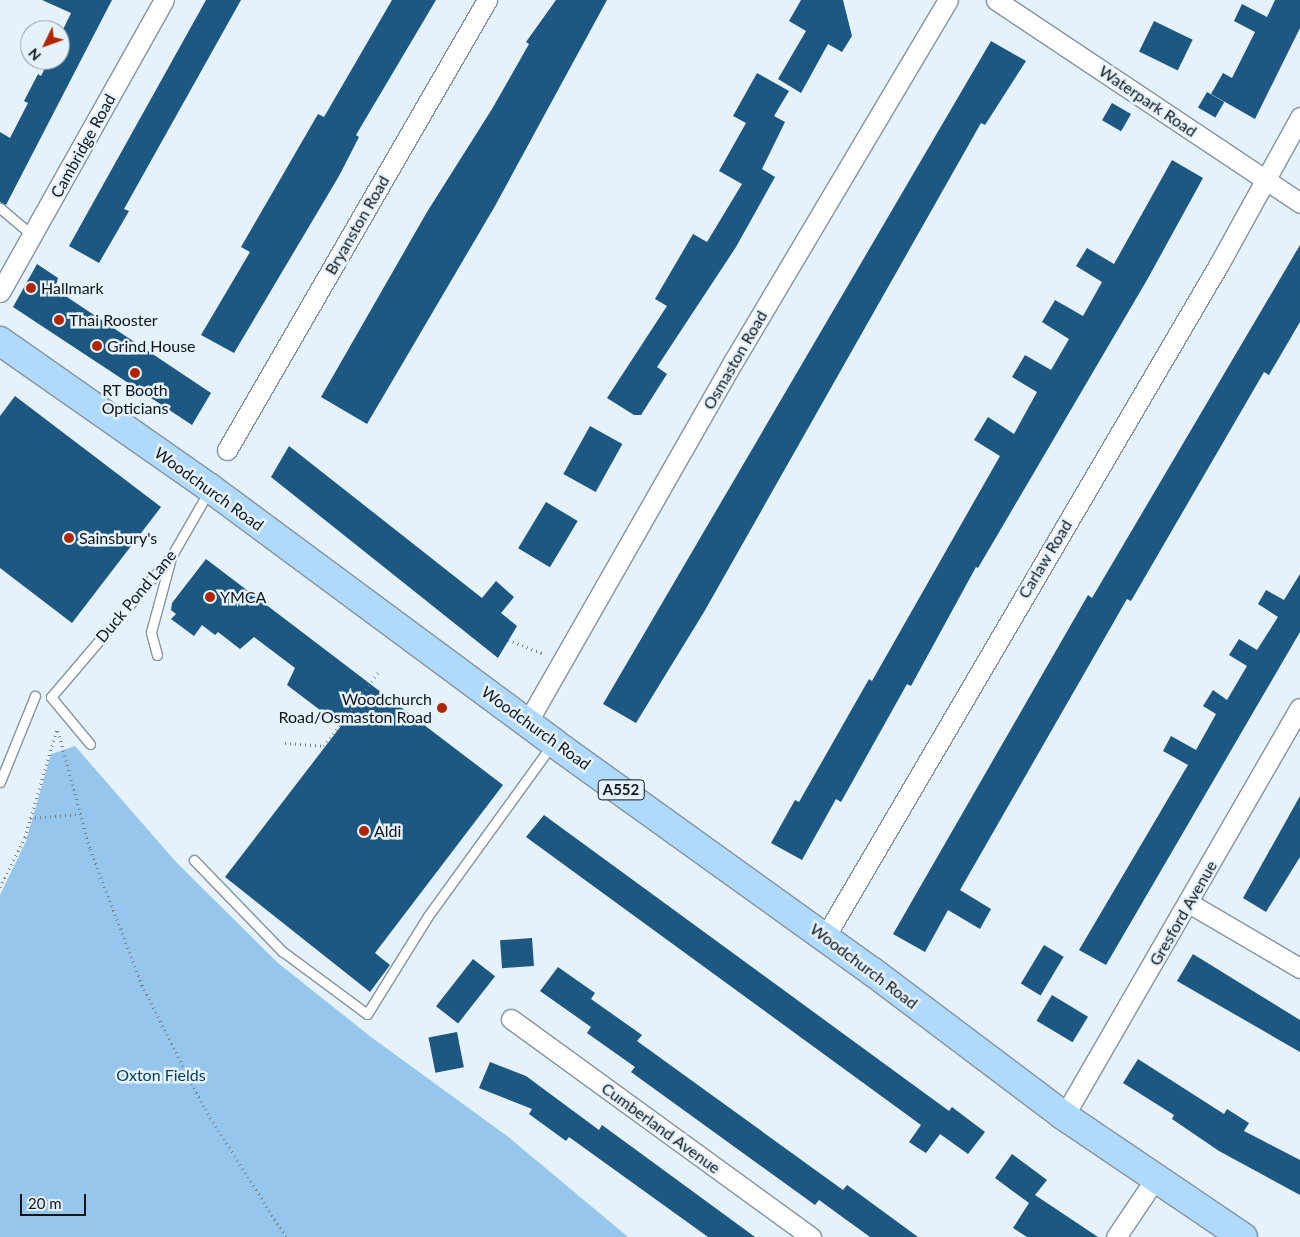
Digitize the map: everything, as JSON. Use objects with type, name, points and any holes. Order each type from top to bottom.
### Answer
[{"type":"highway","name":"Woodchurch Road","points":[[0,341],[210,488],[554,743],[825,937],[1064,1116],[1155,1180],[1243,1237]]},
{"type":"street","name":"Cambridge Road","points":[[0,292],[164,0]]},
{"type":"street","name":"Bryanston Road","points":[[227,450],[488,0]]},
{"type":"street","name":"Osmaston Road","points":[[527,723],[948,0]]},
{"type":"street","name":"Waterpark Road","points":[[996,0],[1300,203]]},
{"type":"street","name":"Carlaw Road","points":[[825,937],[1266,181],[1300,117]]},
{"type":"street","name":"Gresford Avenue","points":[[1064,1116],[1189,903],[1300,708]]},
{"type":"street","points":[[1189,903],[1300,968]]},
{"type":"street","name":"Cumberland Avenue","points":[[511,1019],[811,1237]]},
{"type":"street","points":[[1116,1237],[1155,1180]]},
{"type":"lane","points":[[0,208],[32,235]]},
{"type":"lane","name":"Duck Pond Lane","points":[[90,744],[51,697],[172,555],[210,488]]},
{"type":"lane","points":[[157,655],[151,632],[172,555]]},
{"type":"lane","points":[[0,782],[2,770],[35,696]]},
{"type":"lane","points":[[194,860],[282,951],[367,1014],[428,916],[554,743]]},
{"type":"path","points":[[508,640],[538,650],[560,664]]},
{"type":"path","points":[[286,743],[324,746],[378,671]]},
{"type":"path","points":[[0,887],[30,818],[57,728],[89,849],[142,985],[205,1109],[286,1237]]},
{"type":"path","points":[[30,818],[80,814]]},
{"type":"green space","name":"Oxton Fields","points":[[75,746],[176,862],[278,963],[371,1037],[507,1136],[628,1237],[0,1237],[0,895],[26,841],[51,754]]},
{"type":"building","points":[[42,0],[112,0],[6,205],[0,202],[0,132],[10,138],[28,103],[24,101],[38,74],[41,76],[44,70],[70,70],[70,20],[68,20],[71,13]]},
{"type":"building","points":[[206,0],[241,0],[124,209],[129,211],[99,263],[69,246]]},
{"type":"building","points":[[392,0],[436,0],[356,135],[359,137],[339,176],[234,353],[201,335],[250,252],[241,247],[318,114],[324,117]]},
{"type":"building","points":[[556,0],[607,0],[495,206],[367,424],[321,397],[427,212],[492,109],[529,44],[526,42]]},
{"type":"building","points":[[801,0],[843,0],[852,36],[842,52],[828,44],[801,93],[778,79],[806,31],[789,21]]},
{"type":"building","points":[[1275,0],[1300,0],[1300,28],[1255,119],[1211,94],[1223,73],[1232,78],[1255,32],[1234,21],[1242,4],[1267,17]]},
{"type":"building","points":[[1154,21],[1193,40],[1178,70],[1139,52]]},
{"type":"building","points":[[991,41],[1026,61],[985,125],[981,123],[704,612],[636,723],[603,704]]},
{"type":"building","points":[[757,73],[789,91],[774,116],[785,122],[762,169],[775,177],[736,247],[657,367],[667,374],[641,415],[634,415],[607,398],[667,306],[655,299],[693,234],[707,242],[742,184],[719,171],[746,123],[733,116]]},
{"type":"building","points":[[1207,92],[1224,102],[1215,118],[1198,108]]},
{"type":"building","points":[[1112,103],[1131,114],[1121,131],[1102,120]]},
{"type":"building","points":[[1172,160],[1203,178],[1147,280],[978,568],[976,567],[911,686],[907,684],[841,802],[836,799],[802,860],[771,843],[795,800],[799,802],[869,679],[872,681],[1000,456],[974,440],[988,417],[1014,434],[1037,392],[1012,377],[1025,355],[1051,370],[1069,339],[1042,322],[1055,300],[1083,316],[1102,282],[1076,266],[1087,248],[1114,264]]},
{"type":"building","points":[[1300,245],[1300,322],[1269,375],[1264,372],[1131,601],[1127,599],[960,890],[991,909],[980,929],[948,910],[925,952],[893,934],[1088,595],[1092,598]]},
{"type":"building","points":[[37,264],[58,278],[55,289],[211,393],[192,425],[13,307]]},
{"type":"building","name":"Sainsbury's","points":[[15,396],[161,507],[72,623],[0,568],[0,416]]},
{"type":"building","points":[[590,426],[622,444],[596,492],[563,474]]},
{"type":"building","points":[[289,446],[482,598],[496,581],[514,597],[501,613],[517,626],[498,658],[271,477]]},
{"type":"building","points":[[546,502],[578,521],[550,567],[518,548]]},
{"type":"building","name":"Aldi","points":[[206,559],[503,785],[375,953],[390,965],[370,992],[225,877],[341,726],[287,685],[295,668],[254,637],[240,649],[218,632],[215,635],[202,625],[194,636],[171,619],[176,614],[171,610],[172,603]]},
{"type":"building","points":[[1300,574],[1300,632],[1106,965],[1079,950],[1188,765],[1163,751],[1171,736],[1196,750],[1216,714],[1203,706],[1213,690],[1227,700],[1247,666],[1229,655],[1239,639],[1257,650],[1278,617],[1258,604],[1266,590],[1284,600]]},
{"type":"building","points":[[1300,796],[1300,857],[1266,912],[1243,898]]},
{"type":"building","points":[[544,815],[949,1111],[952,1107],[985,1132],[968,1154],[940,1134],[926,1153],[909,1142],[921,1125],[526,837]]},
{"type":"building","points":[[532,938],[534,966],[502,968],[500,940]]},
{"type":"building","points":[[1044,945],[1064,957],[1041,995],[1021,984]]},
{"type":"building","points":[[1193,954],[1300,1020],[1300,1052],[1177,981]]},
{"type":"building","points":[[473,959],[495,976],[458,1024],[436,1006]]},
{"type":"building","points":[[558,967],[595,993],[591,999],[642,1035],[637,1041],[843,1190],[847,1185],[918,1237],[870,1237],[819,1200],[815,1205],[631,1072],[635,1067],[587,1033],[591,1027],[540,991]]},
{"type":"building","points":[[1052,995],[1088,1017],[1073,1042],[1037,1021]]},
{"type":"building","points":[[457,1032],[464,1067],[435,1073],[429,1038]]},
{"type":"building","points":[[1138,1059],[1224,1114],[1227,1109],[1249,1123],[1244,1131],[1300,1160],[1300,1195],[1219,1151],[1172,1119],[1174,1115],[1123,1083]]},
{"type":"building","points":[[490,1062],[526,1076],[599,1130],[602,1125],[755,1237],[708,1237],[569,1137],[566,1141],[529,1114],[532,1109],[479,1088]]},
{"type":"building","points":[[1012,1154],[1047,1180],[1035,1195],[1098,1237],[1027,1237],[1013,1228],[1029,1203],[995,1178]]},
{"type":"place","name":"Hallmark","points":[[31,288]]},
{"type":"place","name":"Thai Rooster","points":[[59,320]]},
{"type":"place","name":"Grind House","points":[[97,346]]},
{"type":"place","name":"RT Booth Opticians","points":[[135,373]]},
{"type":"place","name":"Sainsbury's","points":[[69,538]]},
{"type":"place","name":"YMCA","points":[[210,597]]},
{"type":"place","name":"Woodchurch Road/Osmaston Road","points":[[442,708]]},
{"type":"place","name":"Aldi","points":[[364,831]]}]
